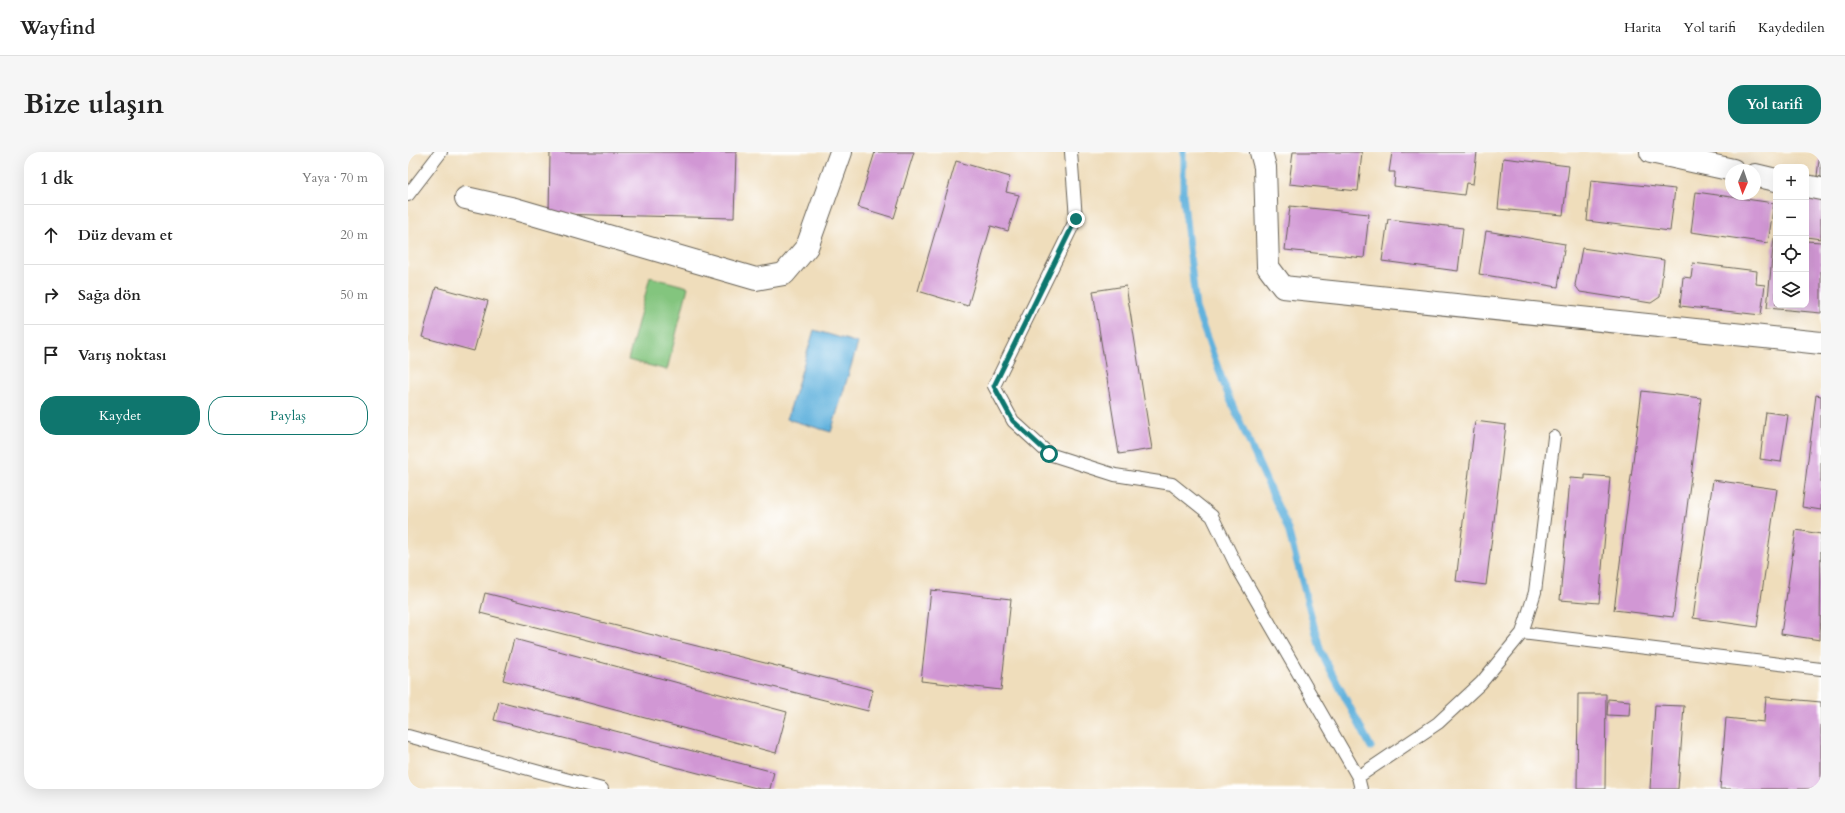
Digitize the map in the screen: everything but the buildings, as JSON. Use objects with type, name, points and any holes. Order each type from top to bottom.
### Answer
[{"type":"street","points":[[466,198],[515,209],[756,279],[784,274],[806,247],[841,152]]},
{"type":"street","points":[[1261,152],[1266,167],[1268,267],[1283,287],[1821,343]]},
{"type":"street","points":[[1651,152],[1725,168]]},
{"type":"street","points":[[1761,176],[1773,179]]},
{"type":"street","points":[[1809,187],[1821,189]]},
{"type":"lane","points":[[408,195],[441,152]]},
{"type":"lane","points":[[1071,152],[1076,219],[994,386],[1013,421],[1049,454],[1115,475],[1172,484],[1212,516],[1236,565],[1358,777],[1361,789]]},
{"type":"lane","points":[[1358,777],[1438,723],[1481,683],[1522,633],[1535,592],[1554,437]]},
{"type":"lane","points":[[1522,633],[1821,669]]},
{"type":"lane","points":[[408,736],[602,789]]},
{"type":"green space","points":[[650,277],[688,287],[667,370],[628,360]]},
{"type":"water","points":[[814,330],[858,343],[831,432],[787,419]]},
{"type":"waterway","points":[[1183,152],[1183,194],[1196,308],[1228,395],[1288,529],[1321,652],[1371,747]]},
{"type":"route","points":[[1049,454],[1013,421],[994,386],[1076,219]]}]
